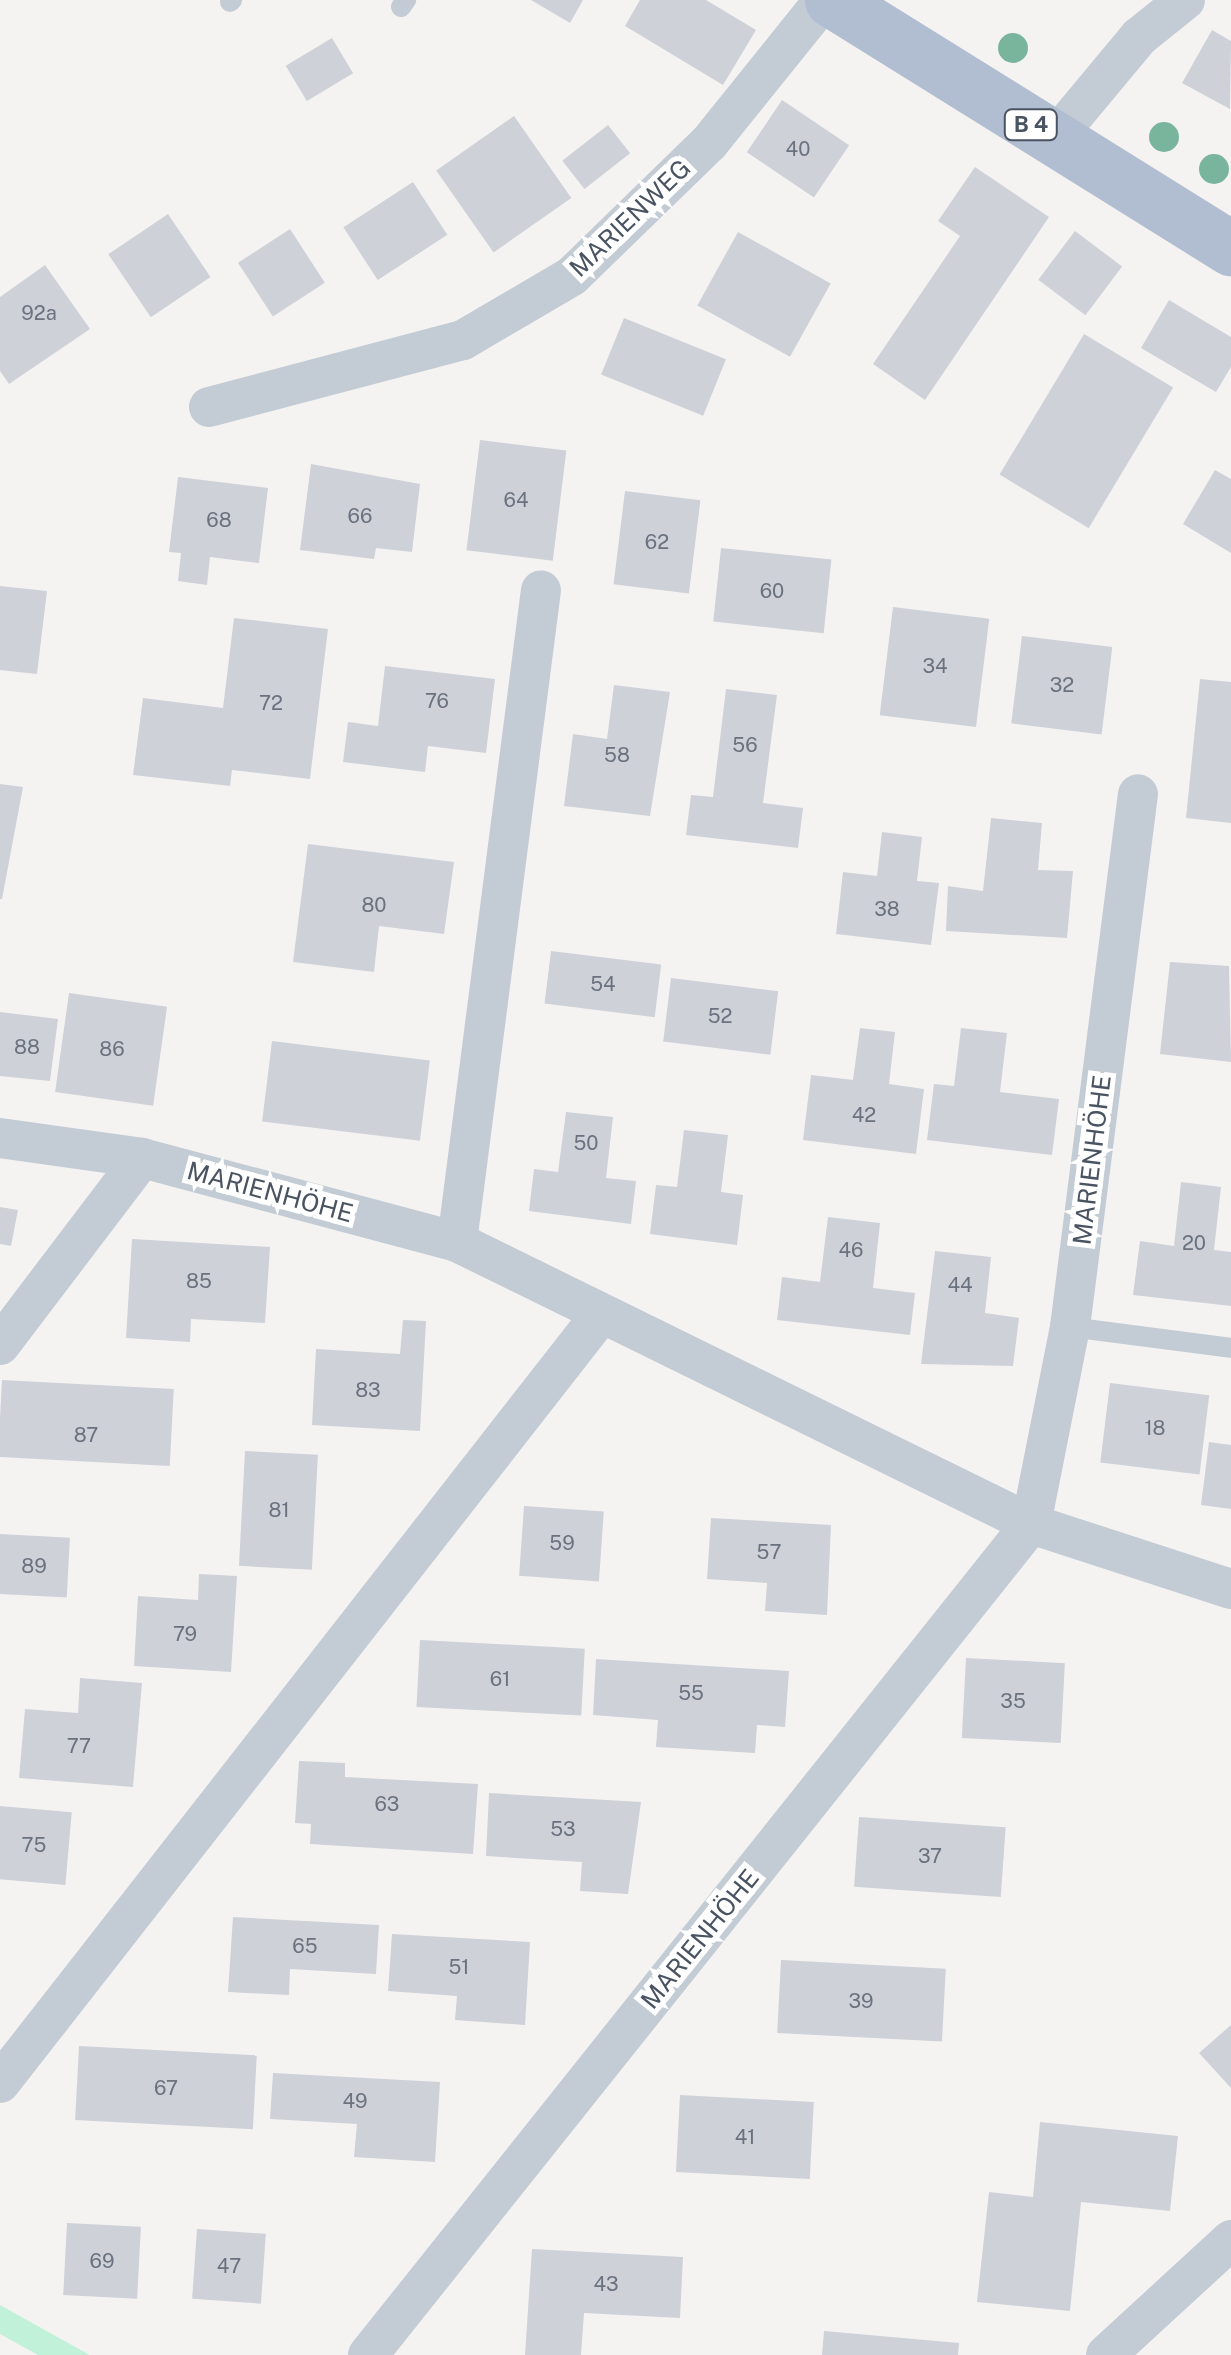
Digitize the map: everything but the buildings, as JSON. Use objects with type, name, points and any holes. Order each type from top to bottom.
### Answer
[{"type":"main road","name":"B 4","points":[[832,0],[1231,248]]},
{"type":"street","name":"MARIENWEG","points":[[209,407],[463,340],[572,276],[709,143],[824,0]]},
{"type":"street","points":[[1054,138],[1139,36],[1186,0]]},
{"type":"street","points":[[457,1242],[541,590]]},
{"type":"street","name":"MARIENHÖHE","points":[[368,2355],[1031,1524],[1070,1327],[1138,794]]},
{"type":"street","name":"MARIENHÖHE","points":[[0,1138],[142,1158],[457,1242],[599,1317],[1031,1524],[1231,1589]]},
{"type":"street","points":[[0,1345],[142,1158]]},
{"type":"street","points":[[0,2082],[599,1317]]},
{"type":"street","points":[[1106,2355],[1231,2240]]},
{"type":"lane","points":[[1070,1327],[1231,1348]]},
{"type":"green space","points":[[0,2305],[89,2355],[38,2355],[0,2334]]}]
